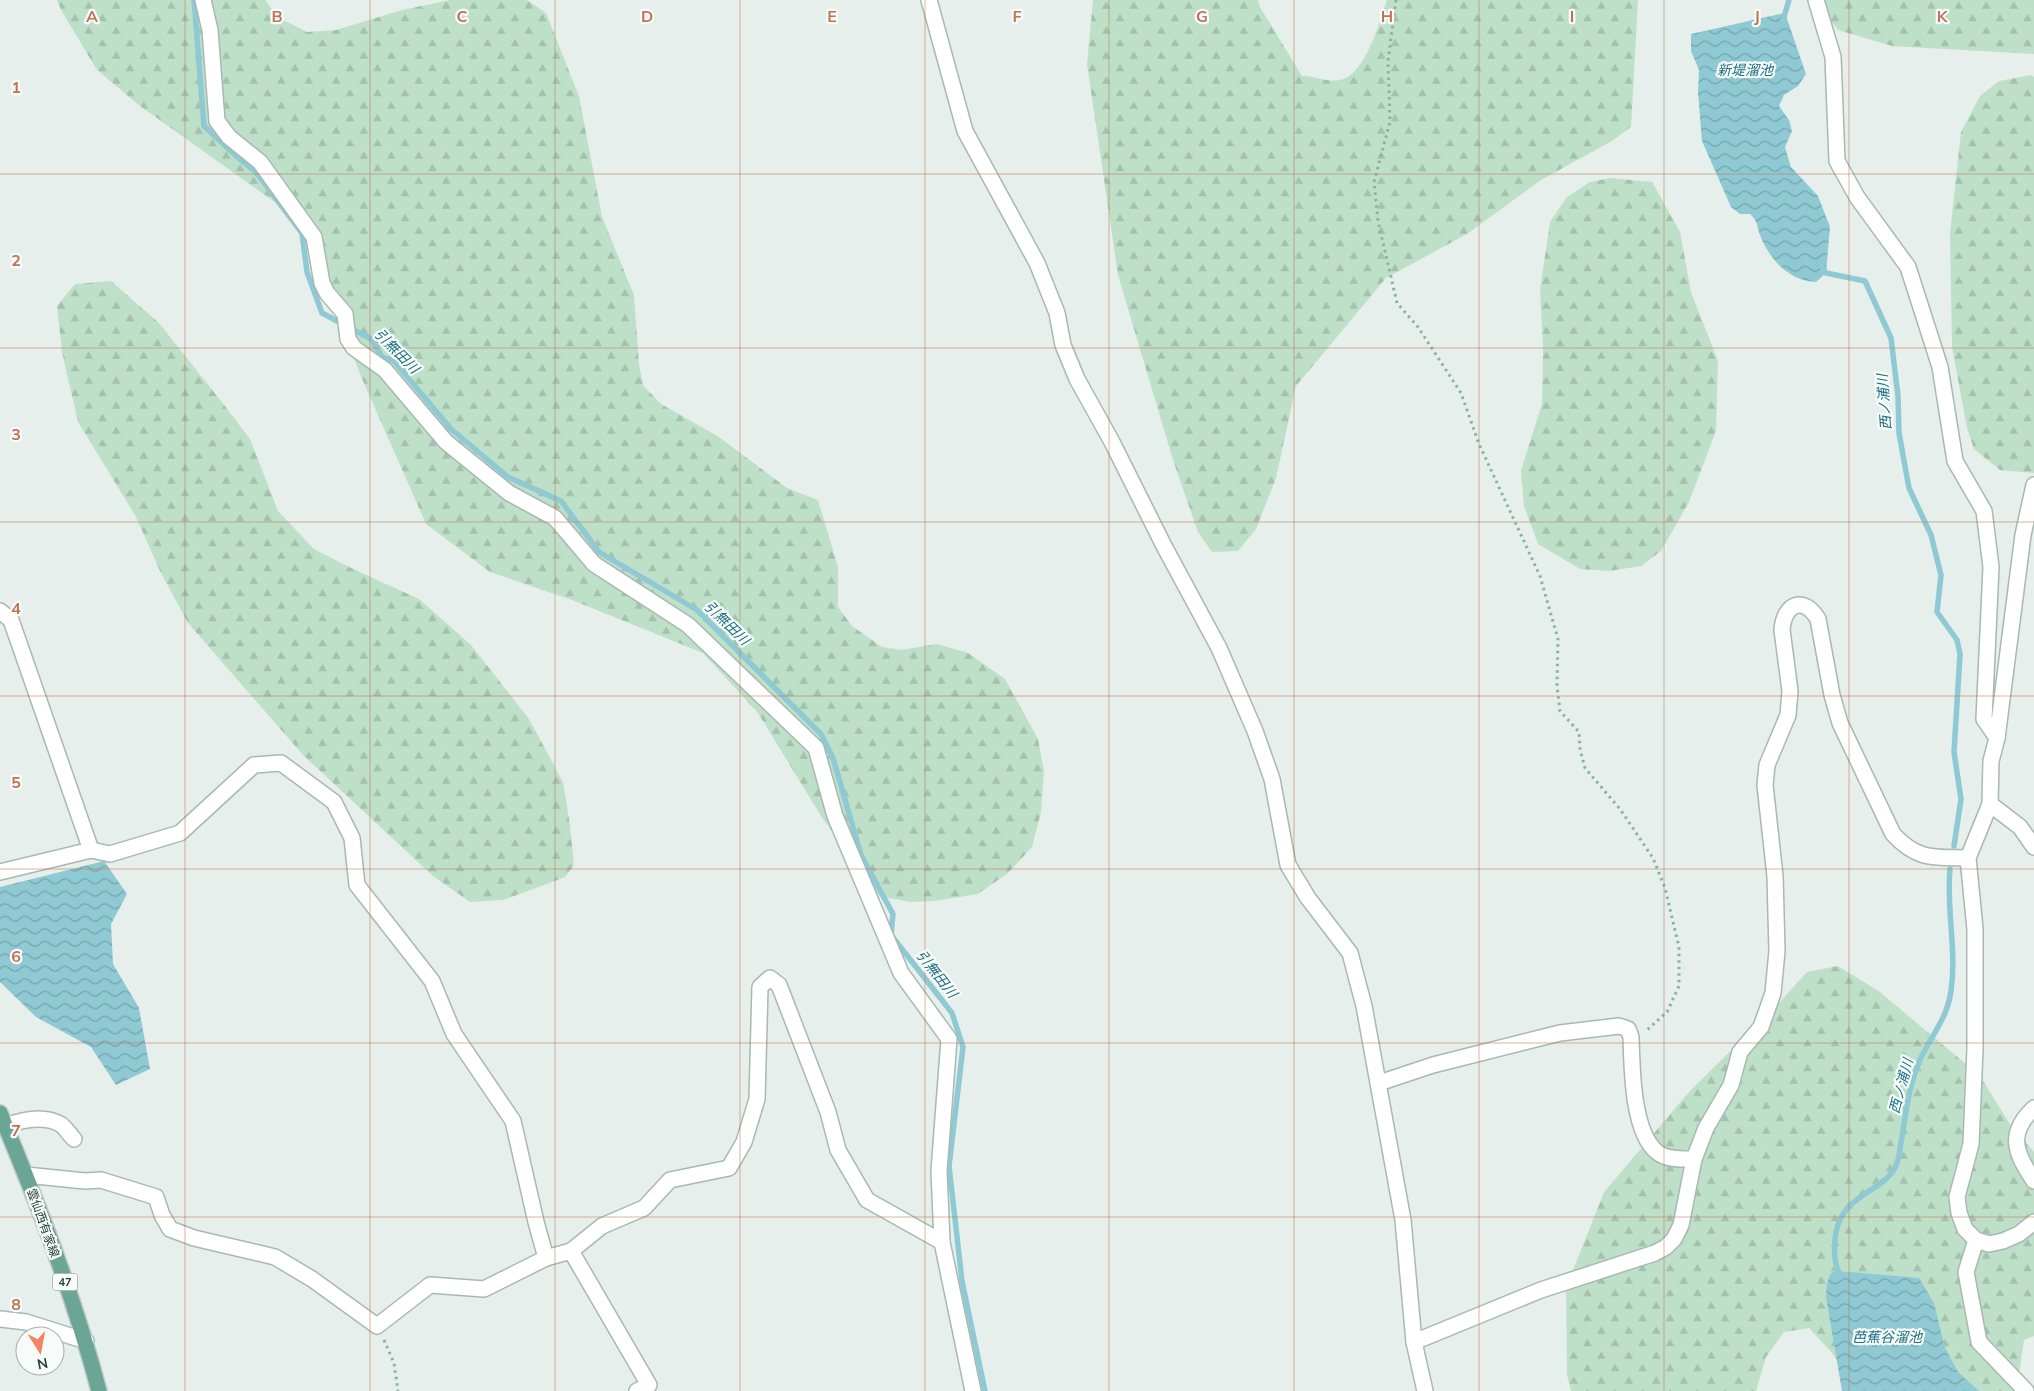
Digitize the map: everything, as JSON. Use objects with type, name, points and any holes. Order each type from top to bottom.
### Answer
[{"type":"main road","name":"雲仙西有家線","points":[[3,1119],[26,1175],[86,1341],[99,1391]]},
{"type":"street","points":[[203,0],[210,30],[217,121],[229,137],[260,162],[314,237],[322,283],[327,293],[346,314],[348,339],[354,348],[385,370],[446,442],[509,493],[555,518],[594,564],[688,625],[816,748],[835,816],[901,973],[949,1039],[939,1172],[942,1242],[973,1391]]},
{"type":"street","points":[[929,0],[965,131],[1037,263],[1057,313],[1063,345],[1077,379],[1112,442],[1164,546],[1219,648],[1255,731],[1272,779],[1288,865],[1308,898],[1350,953],[1364,1006],[1404,1220],[1414,1342],[1425,1391]]},
{"type":"street","points":[[1816,0],[1833,57],[1837,161],[1857,197],[1908,268],[1940,367],[1955,461],[1984,512],[1991,567],[1984,719],[1997,738]]},
{"type":"street","points":[[2034,485],[2023,535],[1997,738],[1991,761],[1990,804],[1968,858],[1975,929],[1975,1049],[1971,1144],[1957,1197],[1959,1212],[1965,1229],[1976,1240],[1989,1244],[2003,1241],[2019,1234],[2034,1222]]},
{"type":"street","points":[[1414,1342],[1541,1290],[1655,1253],[1666,1247],[1674,1239],[1681,1225],[1694,1159],[1706,1128],[1731,1086],[1740,1052],[1761,1028],[1772,993],[1778,951],[1775,876],[1764,784],[1767,765],[1788,715],[1790,691],[1782,630],[1783,620],[1789,609],[1804,606],[1812,609],[1818,619],[1832,695],[1840,723],[1893,834],[1904,846],[1917,854],[1931,857],[1968,858]]},
{"type":"street","points":[[0,611],[11,620],[91,850]]},
{"type":"street","points":[[0,872],[91,850],[110,854],[180,833],[254,765],[281,763],[334,802],[352,838],[357,885],[432,981],[454,1034],[513,1121],[546,1258]]},
{"type":"street","points":[[1990,804],[2020,826],[2034,847]]},
{"type":"street","points":[[26,1175],[85,1181],[101,1180],[156,1197],[162,1215],[170,1229],[194,1238],[275,1256],[312,1279],[377,1326],[430,1286],[484,1290],[546,1258],[571,1251],[602,1226],[644,1208],[670,1180],[729,1168],[744,1142],[756,1100],[760,987],[770,978],[778,985],[782,994],[828,1112],[838,1150],[867,1200],[942,1242]]},
{"type":"street","points":[[1379,1083],[1433,1065],[1560,1033],[1619,1026],[1628,1029],[1631,1037],[1634,1097],[1645,1136],[1657,1153],[1672,1158],[1694,1159]]},
{"type":"street","points":[[2034,1108],[2021,1122],[2017,1136],[2019,1159],[2034,1181]]},
{"type":"street","points":[[3,1119],[48,1120],[61,1124],[74,1138]]},
{"type":"street","points":[[1976,1240],[1966,1272],[1979,1342],[2026,1391]]},
{"type":"street","points":[[571,1251],[649,1385],[637,1391]]},
{"type":"street","points":[[0,1319],[26,1322],[86,1341]]},
{"type":"path","points":[[1396,0],[1388,61],[1390,122],[1374,182],[1378,221],[1397,303],[1418,327],[1461,393],[1479,444],[1540,576],[1558,639],[1557,686],[1560,710],[1579,732],[1580,749],[1585,768],[1620,809],[1653,858],[1665,888],[1679,947],[1679,986],[1667,1012],[1641,1036],[1631,1037]]},
{"type":"path","points":[[377,1326],[394,1363],[398,1391]]},
{"type":"green space","points":[[57,0],[265,0],[279,18],[307,32],[336,30],[402,10],[450,0],[527,0],[546,13],[579,96],[602,217],[634,295],[639,364],[643,385],[661,404],[719,437],[787,488],[818,500],[838,567],[838,607],[852,626],[882,647],[901,650],[937,644],[968,653],[1005,679],[1038,739],[1044,771],[1041,812],[1032,847],[1008,873],[978,894],[935,901],[910,902],[879,896],[821,816],[758,713],[703,653],[572,600],[490,572],[426,524],[363,381],[309,244],[276,203],[140,106],[97,70]]},
{"type":"green space","points":[[1093,0],[1258,0],[1260,7],[1302,76],[1335,81],[1349,76],[1357,69],[1376,33],[1387,0],[1638,0],[1631,127],[1612,141],[1541,180],[1467,234],[1386,278],[1296,386],[1276,478],[1256,529],[1238,551],[1212,552],[1198,532],[1173,460],[1118,275],[1087,64]]},
{"type":"green space","points":[[1818,0],[2034,0],[2034,54],[1892,46],[1838,30],[1823,11]]},
{"type":"green space","points":[[2031,75],[2034,77],[2034,473],[2000,470],[1974,449],[1967,428],[1952,347],[1950,234],[1961,132],[1980,96],[1999,81]]},
{"type":"green space","points":[[1611,178],[1652,182],[1680,232],[1691,292],[1718,361],[1716,431],[1689,502],[1661,551],[1641,566],[1609,571],[1580,569],[1538,544],[1524,506],[1521,470],[1542,404],[1543,348],[1540,290],[1550,222],[1567,197],[1590,182]]},
{"type":"green space","points":[[111,281],[159,323],[250,439],[278,511],[314,549],[419,599],[471,645],[529,719],[563,782],[574,865],[565,877],[503,900],[470,902],[433,876],[304,756],[188,623],[161,573],[135,515],[78,422],[62,352],[57,306],[75,284]]},
{"type":"green space","points":[[1838,966],[1880,992],[1980,1076],[2011,1126],[2034,1152],[2034,1336],[2024,1340],[2019,1374],[2014,1391],[1859,1391],[1832,1353],[1809,1328],[1784,1332],[1766,1357],[1756,1391],[1571,1391],[1567,1375],[1566,1288],[1604,1192],[1689,1092],[1779,1003],[1807,972]]},
{"type":"water","name":"新堤溜池","points":[[1785,13],[1806,74],[1798,86],[1784,95],[1779,106],[1789,120],[1792,131],[1785,147],[1791,167],[1818,196],[1830,227],[1826,273],[1816,282],[1797,278],[1781,267],[1764,244],[1753,217],[1750,214],[1740,214],[1731,207],[1702,141],[1698,93],[1699,70],[1691,51],[1691,34]]},
{"type":"water","points":[[104,861],[127,894],[111,924],[113,964],[139,1008],[150,1069],[116,1085],[91,1047],[36,1017],[0,982],[0,887]]},
{"type":"water","name":"芭蕉谷溜池","points":[[1838,1271],[1919,1278],[1934,1303],[1945,1348],[1958,1372],[1979,1391],[1842,1391],[1826,1297],[1827,1283],[1831,1273]]},
{"type":"waterway","name":"引無田川","points":[[194,0],[204,126],[256,172],[302,233],[307,272],[322,313],[371,339],[382,357],[394,361],[451,429],[508,477],[561,501],[599,552],[697,610],[821,734],[833,758],[861,855],[893,914],[891,935],[952,1013],[963,1047],[949,1166],[962,1281],[985,1391]]},
{"type":"waterway","name":"西ノ浦川","points":[[1783,20],[1789,0]]},
{"type":"waterway","name":"西ノ浦川","points":[[1822,267],[1826,273],[1865,281],[1891,338],[1898,396],[1899,433],[1909,488],[1931,535],[1941,575],[1937,612],[1957,640],[1960,654],[1954,752],[1961,799],[1954,846]]},
{"type":"waterway","name":"西ノ浦川","points":[[1841,1277],[1837,1268],[1835,1254],[1838,1224],[1844,1212],[1883,1181],[1897,1163],[1913,1079],[1924,1051],[1942,1019],[1949,1001],[1953,976],[1949,899],[1950,869]]}]
